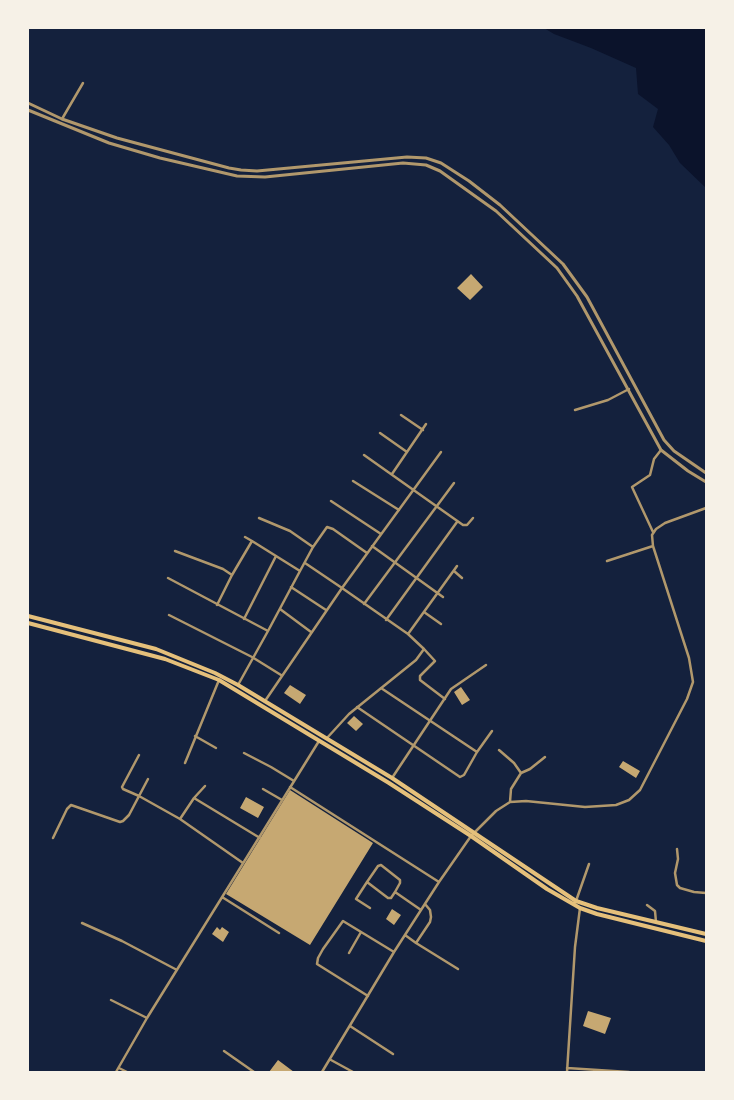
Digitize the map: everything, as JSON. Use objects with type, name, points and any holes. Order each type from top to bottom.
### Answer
[{"type":"highway","points":[[28,616],[146,646],[200,666],[265,701],[319,740],[576,901],[706,934]]},
{"type":"highway","points":[[28,622],[153,656],[219,680],[327,738],[392,778],[547,889],[580,908],[706,941]]},
{"type":"highway","points":[[93,639],[95,633]]},
{"type":"highway","points":[[597,914],[598,908]]},
{"type":"street","points":[[62,119],[83,83]]},
{"type":"street","points":[[28,103],[62,119],[117,138],[229,168],[248,171],[391,157],[423,157],[450,168],[500,205],[544,245],[570,273],[587,298],[664,440],[674,451],[706,473]]},
{"type":"street","points":[[28,110],[109,142],[149,155],[230,175],[253,178],[386,165],[422,164],[447,175],[496,211],[541,252],[570,283],[661,450],[706,482]]},
{"type":"street","points":[[40,116],[43,110]]},
{"type":"street","points":[[575,410],[608,400],[629,389]]},
{"type":"street","points":[[401,416],[423,430]]},
{"type":"street","points":[[392,474],[426,424]]},
{"type":"street","points":[[380,433],[407,452]]},
{"type":"street","points":[[653,532],[632,487],[650,475],[654,459],[661,450]]},
{"type":"street","points":[[265,701],[326,610],[441,452]]},
{"type":"street","points":[[364,455],[414,489],[457,522],[466,526],[473,518]]},
{"type":"street","points":[[353,481],[399,510]]},
{"type":"street","points":[[364,604],[454,483]]},
{"type":"street","points":[[330,501],[381,534]]},
{"type":"street","points":[[322,1072],[331,1060],[394,952],[439,882],[473,835],[496,811],[510,802],[526,801],[606,807],[624,803],[635,796],[640,790],[687,699],[693,682],[689,658],[651,537],[653,532],[669,522],[706,508]]},
{"type":"street","points":[[259,518],[290,531],[313,546]]},
{"type":"street","points":[[386,620],[457,522]]},
{"type":"street","points":[[238,685],[313,546],[324,530],[329,527],[367,553]]},
{"type":"street","points":[[245,537],[300,571]]},
{"type":"street","points":[[217,604],[252,541]]},
{"type":"street","points":[[372,546],[443,597]]},
{"type":"street","points":[[607,561],[653,546]]},
{"type":"street","points":[[175,551],[232,575]]},
{"type":"street","points":[[244,619],[276,556]]},
{"type":"street","points":[[305,563],[408,634],[424,649],[435,661],[420,676],[420,680],[445,699]]},
{"type":"street","points":[[408,634],[457,566]]},
{"type":"street","points":[[454,571],[462,578]]},
{"type":"street","points":[[168,578],[268,631]]},
{"type":"street","points":[[291,587],[326,610]]},
{"type":"street","points":[[280,610],[311,632]]},
{"type":"street","points":[[424,612],[441,624]]},
{"type":"street","points":[[169,615],[281,675]]},
{"type":"street","points":[[327,738],[356,708],[416,660],[424,649]]},
{"type":"street","points":[[392,778],[454,687],[486,666]]},
{"type":"street","points":[[185,763],[219,680]]},
{"type":"street","points":[[381,688],[429,722],[477,752]]},
{"type":"street","points":[[356,708],[460,777],[464,775],[492,731]]},
{"type":"street","points":[[195,736],[216,748]]},
{"type":"street","points":[[116,1072],[147,1018],[319,740]]},
{"type":"street","points":[[499,750],[514,763],[521,773]]},
{"type":"street","points":[[244,753],[294,782]]},
{"type":"street","points":[[139,755],[122,788],[180,819],[243,863]]},
{"type":"street","points":[[510,802],[511,788],[521,773],[530,769],[545,757]]},
{"type":"street","points":[[53,838],[70,806],[121,822],[129,815],[148,779]]},
{"type":"street","points":[[180,819],[194,798],[205,786]]},
{"type":"street","points":[[290,787],[439,882]]},
{"type":"street","points":[[263,789],[282,800]]},
{"type":"street","points":[[194,798],[260,838]]},
{"type":"street","points":[[677,849],[678,859],[675,873],[677,884],[680,888],[706,893]]},
{"type":"street","points":[[576,901],[589,864]]},
{"type":"street","points":[[367,882],[391,898],[400,880],[381,865],[376,868],[356,899],[370,908]]},
{"type":"street","points":[[395,892],[421,910]]},
{"type":"street","points":[[222,897],[279,933]]},
{"type":"street","points":[[416,944],[430,922],[430,910],[425,904]]},
{"type":"street","points":[[647,904],[655,911],[656,922]]},
{"type":"street","points":[[580,908],[575,947],[567,1070],[628,1072]]},
{"type":"street","points":[[368,996],[322,968],[316,962],[342,921],[394,952]]},
{"type":"street","points":[[82,923],[122,941],[177,970]]},
{"type":"street","points":[[349,953],[361,932]]},
{"type":"street","points":[[405,935],[416,944],[458,969]]},
{"type":"street","points":[[111,1000],[147,1018]]},
{"type":"street","points":[[350,1026],[393,1054]]},
{"type":"street","points":[[224,1051],[254,1072]]},
{"type":"street","points":[[331,1060],[353,1072]]},
{"type":"street","points":[[119,1068],[127,1072]]},
{"type":"water","points":[[544,28],[706,28],[706,188],[680,163],[669,145],[653,127],[658,109],[638,94],[636,68],[554,34]]},
{"type":"building","points":[[471,274],[483,287],[470,300],[457,288]]},
{"type":"building","points":[[290,685],[306,695],[300,704],[284,693]]},
{"type":"building","points":[[461,687],[470,700],[462,705],[454,692]]},
{"type":"building","points":[[354,716],[363,724],[356,731],[347,723]]},
{"type":"building","points":[[623,761],[640,771],[636,778],[619,767]]},
{"type":"building","points":[[290,790],[373,843],[310,945],[226,894]]},
{"type":"building","points":[[246,797],[264,807],[258,818],[240,808]]},
{"type":"building","points":[[392,909],[401,915],[394,925],[386,919]]},
{"type":"building","points":[[217,927],[220,930],[222,927],[229,932],[223,942],[212,934]]},
{"type":"building","points":[[588,1011],[611,1018],[605,1034],[583,1026]]},
{"type":"building","points":[[278,1060],[294,1072],[269,1072]]}]
